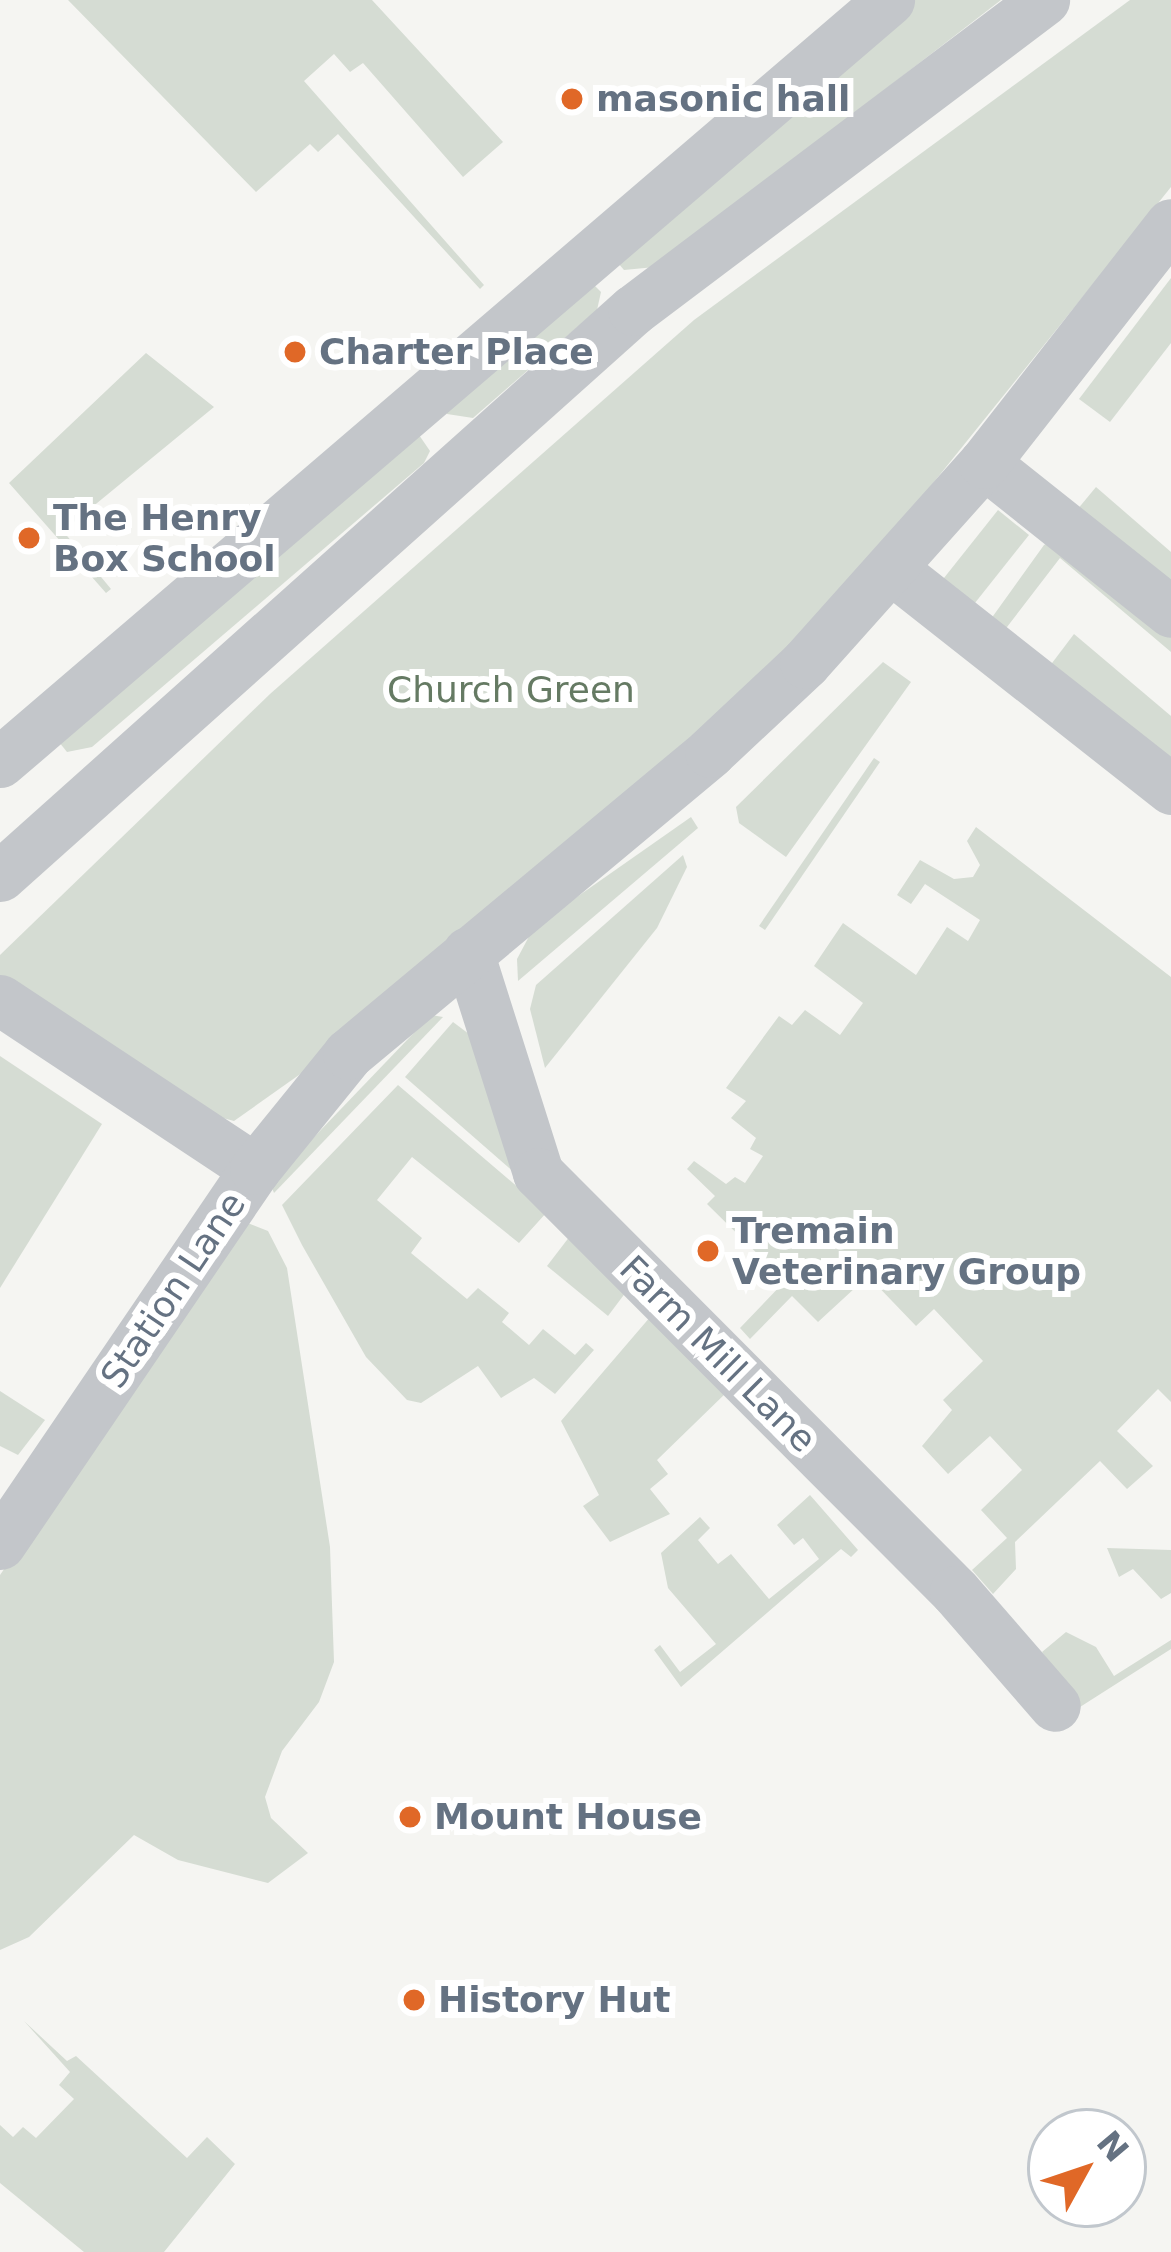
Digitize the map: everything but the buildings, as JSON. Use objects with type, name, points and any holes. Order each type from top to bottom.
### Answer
[{"type":"street","points":[[0,762],[584,255],[889,0]]},
{"type":"street","points":[[0,875],[460,459],[633,310],[1045,0]]},
{"type":"street","points":[[255,1169],[348,1054],[710,752],[892,570],[984,463],[1171,224]]},
{"type":"street","points":[[584,255],[633,310]]},
{"type":"street","points":[[412,403],[460,459]]},
{"type":"street","points":[[984,463],[1171,612]]},
{"type":"street","points":[[892,570],[1171,789]]},
{"type":"street","name":"Farm Mill Lane","points":[[468,952],[538,1173],[956,1591],[1055,1706]]},
{"type":"street","name":"Station Lane","points":[[0,1000],[255,1169],[0,1544]]},
{"type":"green space","points":[[68,0],[372,0],[503,142],[463,177],[363,63],[350,72],[334,54],[304,81],[484,285],[480,289],[338,134],[318,152],[310,144],[256,192]]},
{"type":"green space","points":[[908,0],[1001,0],[655,267],[624,270],[618,263]]},
{"type":"green space","name":"Church Green","points":[[1130,0],[1171,0],[1171,187],[897,528],[794,642],[640,785],[323,1058],[234,1121],[186,1108],[0,985],[0,955],[270,694],[694,320]]},
{"type":"green space","points":[[1171,278],[1171,343],[1110,422],[1079,399]]},
{"type":"green space","points":[[591,282],[601,292],[597,310],[473,418],[447,414],[443,404]]},
{"type":"green space","points":[[146,353],[214,407],[63,531],[111,589],[106,593],[9,483]]},
{"type":"green space","points":[[419,435],[430,451],[424,463],[92,747],[67,752],[59,742]]},
{"type":"green space","points":[[1096,487],[1171,552],[1171,592],[1072,516]]},
{"type":"green space","points":[[998,510],[1029,535],[967,613],[936,588]]},
{"type":"green space","points":[[1060,536],[1171,628],[1171,652],[1060,558],[997,640],[983,630],[1044,545]]},
{"type":"green space","points":[[1074,634],[1171,716],[1171,774],[1043,675]]},
{"type":"green space","points":[[883,662],[911,682],[786,857],[739,823],[736,807]]},
{"type":"green space","points":[[874,758],[880,762],[765,930],[759,926]]},
{"type":"green space","points":[[691,817],[698,828],[518,981],[517,959],[534,927]]},
{"type":"green space","points":[[976,827],[1171,977],[1171,1402],[1158,1389],[1117,1431],[1153,1466],[1127,1489],[1100,1461],[1015,1542],[1016,1569],[993,1594],[972,1570],[1007,1538],[981,1510],[1022,1470],[990,1436],[948,1474],[922,1446],[952,1410],[943,1400],[983,1361],[934,1309],[916,1326],[868,1276],[818,1322],[792,1296],[750,1339],[740,1328],[785,1281],[707,1204],[715,1196],[687,1169],[694,1161],[726,1184],[735,1177],[745,1183],[763,1156],[750,1149],[756,1138],[731,1118],[746,1101],[726,1088],[779,1016],[792,1025],[805,1010],[840,1035],[863,1003],[814,966],[843,923],[916,975],[947,927],[968,941],[980,920],[925,884],[911,904],[897,895],[920,860],[954,879],[973,877],[980,865],[967,841]]},
{"type":"green space","points":[[683,855],[687,867],[657,928],[545,1068],[530,1009],[536,985]]},
{"type":"green space","points":[[431,1015],[443,1017],[274,1193],[270,1183]]},
{"type":"green space","points":[[453,1022],[469,1034],[515,1173],[405,1077]]},
{"type":"green space","points":[[0,1056],[102,1124],[0,1288]]},
{"type":"green space","points":[[398,1085],[547,1212],[519,1243],[412,1157],[377,1200],[422,1238],[411,1253],[467,1299],[478,1288],[509,1313],[502,1322],[529,1345],[543,1329],[575,1355],[586,1343],[594,1350],[555,1394],[534,1378],[501,1398],[478,1366],[421,1403],[407,1400],[366,1357],[302,1245],[282,1205]]},
{"type":"green space","points":[[245,1222],[268,1231],[287,1268],[330,1547],[334,1662],[319,1702],[282,1751],[265,1797],[271,1818],[308,1853],[268,1883],[178,1860],[134,1835],[29,1937],[0,1950],[0,1575]]},
{"type":"green space","points":[[570,1236],[626,1292],[608,1316],[547,1266]]},
{"type":"green space","points":[[651,1316],[728,1391],[657,1460],[668,1474],[650,1489],[670,1514],[610,1542],[583,1506],[599,1495],[561,1421]]},
{"type":"green space","points":[[0,1391],[45,1420],[18,1455],[0,1446]]},
{"type":"green space","points":[[810,1495],[858,1550],[851,1557],[841,1549],[681,1687],[654,1650],[660,1645],[680,1672],[716,1644],[668,1588],[661,1553],[700,1517],[710,1528],[698,1540],[718,1564],[731,1554],[769,1599],[819,1559],[803,1538],[794,1545],[777,1525]]},
{"type":"green space","points":[[1107,1548],[1171,1550],[1171,1593],[1161,1599],[1133,1569],[1119,1577]]},
{"type":"green space","points":[[1066,1632],[1096,1647],[1114,1676],[1171,1640],[1171,1649],[1080,1707],[1042,1652]]},
{"type":"green space","points":[[24,2021],[67,2061],[76,2056],[187,2158],[207,2137],[235,2164],[164,2252],[84,2252],[0,2183],[0,2125],[13,2137],[23,2127],[36,2138],[74,2099],[59,2085],[70,2072]]},
{"type":"place","name":"masonic hall","points":[[572,99]]},
{"type":"place","name":"Charter Place","points":[[295,352]]},
{"type":"place","name":"The Henry Box School","points":[[29,538]]},
{"type":"place","name":"Tremain Veterinary Group","points":[[708,1251]]},
{"type":"place","name":"Mount House","points":[[410,1817]]},
{"type":"place","name":"History Hut","points":[[414,2000]]}]
